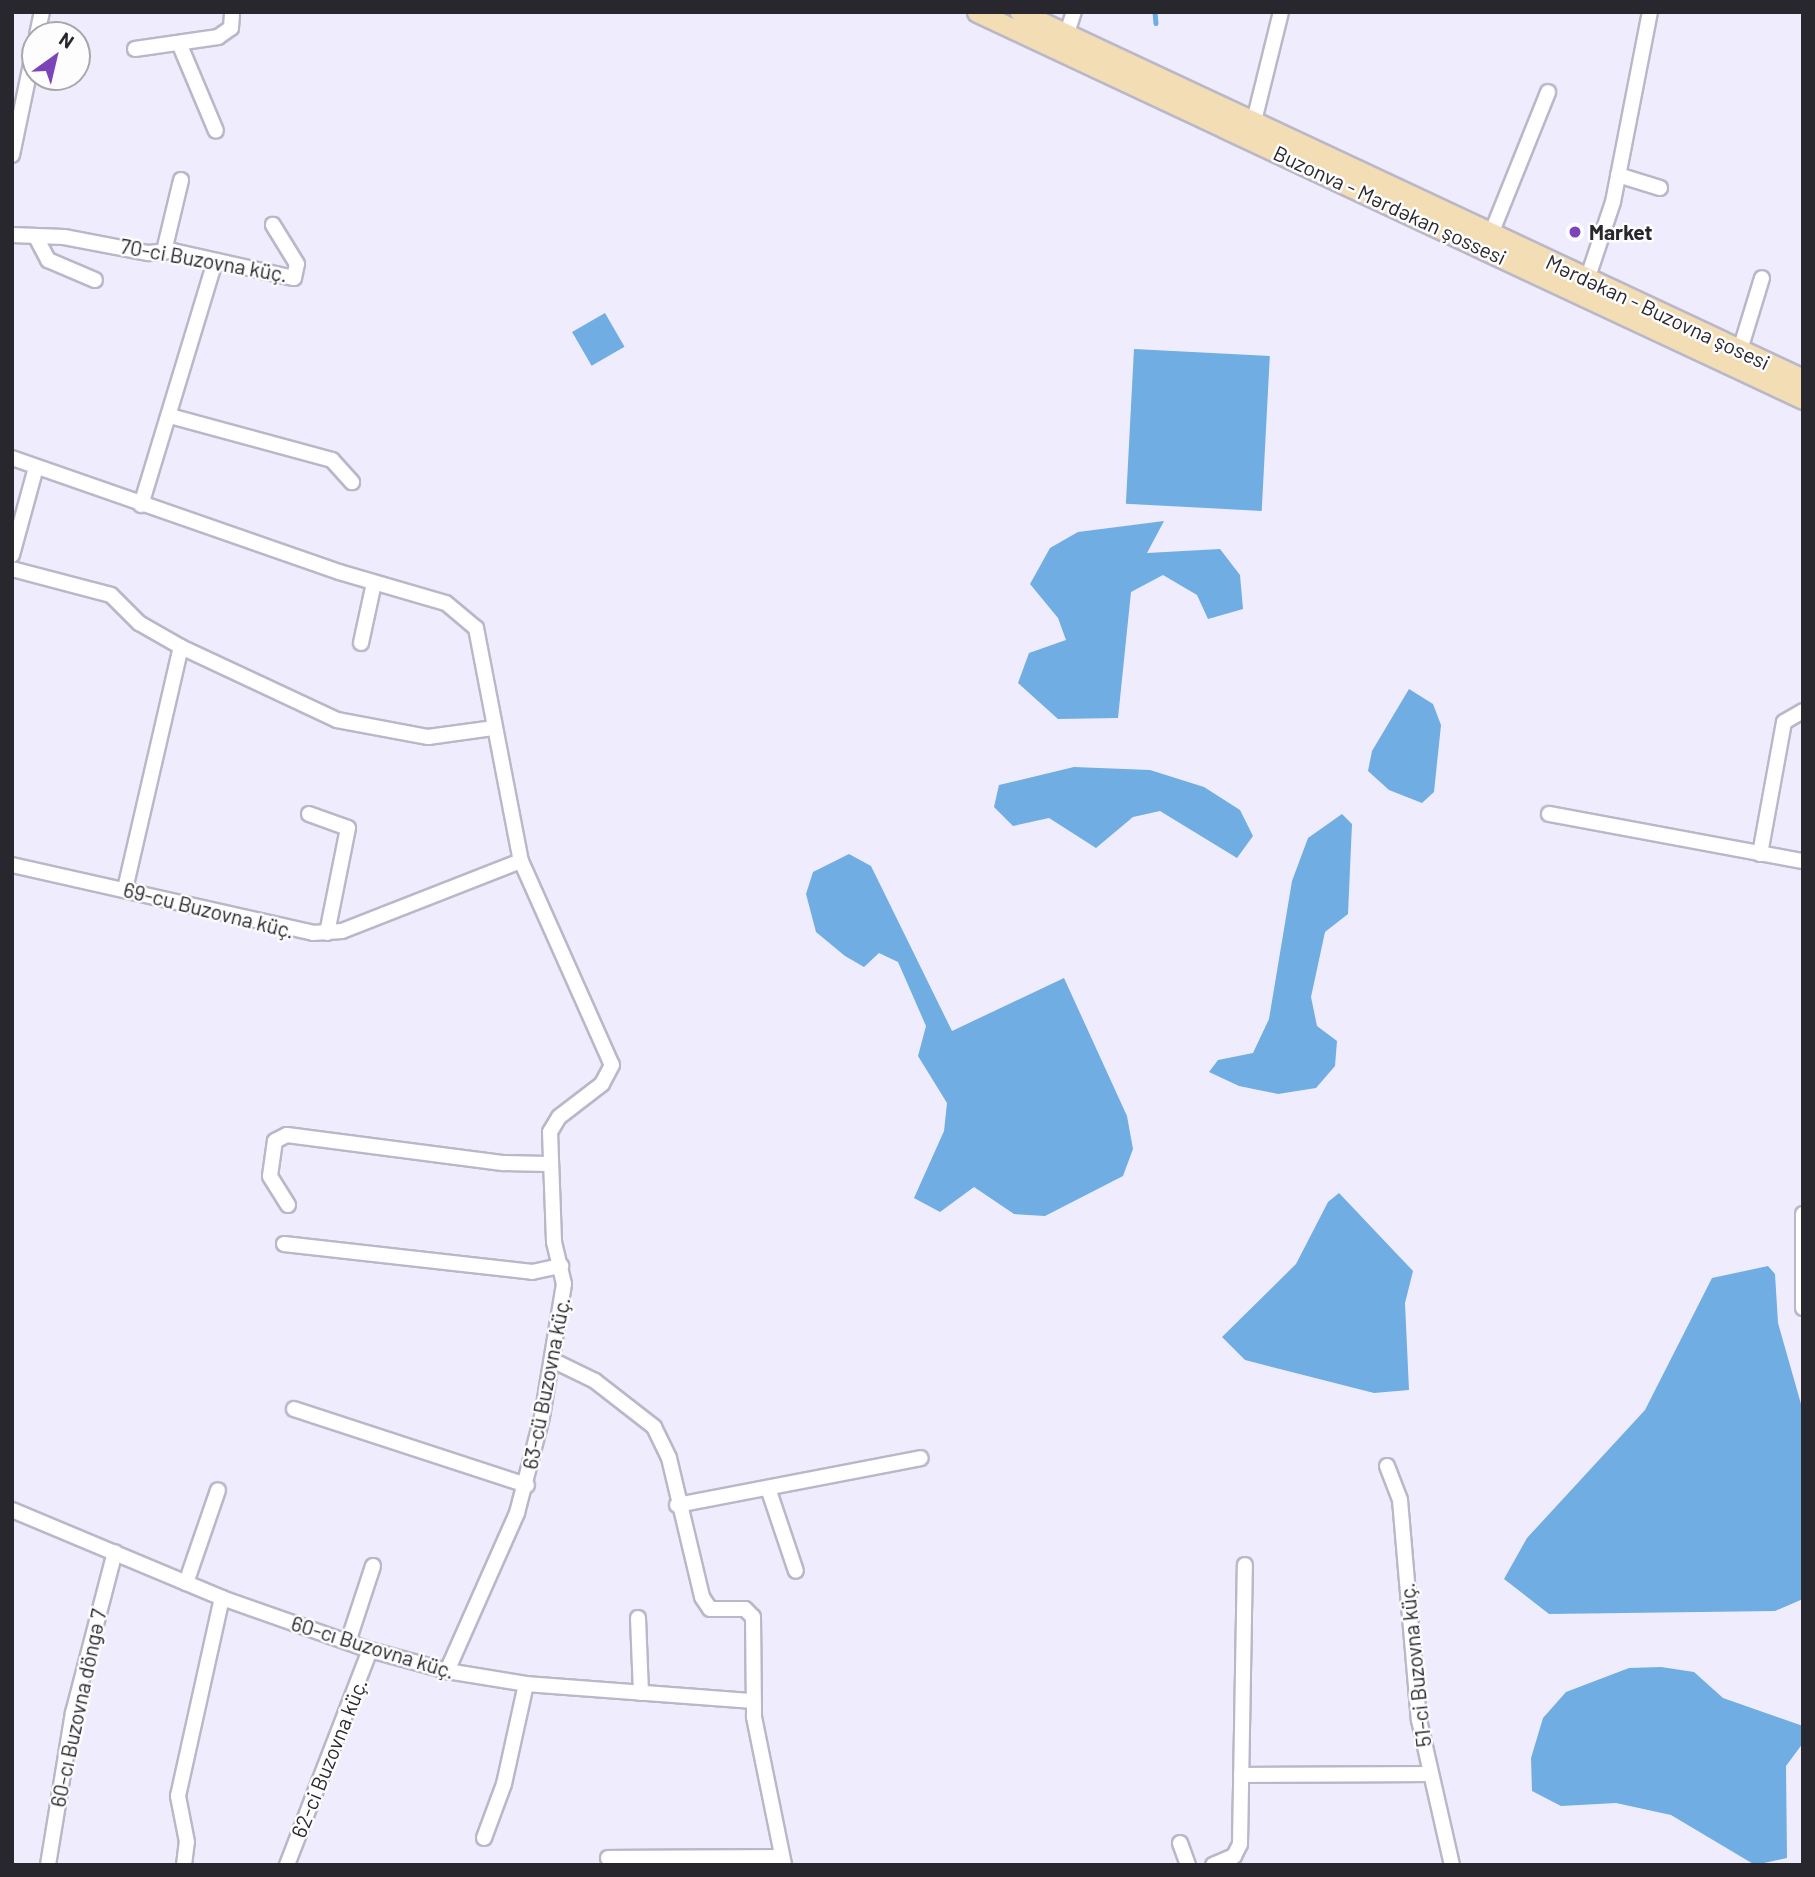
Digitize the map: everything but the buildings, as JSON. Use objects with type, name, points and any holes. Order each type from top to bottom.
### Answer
[{"type":"main road","name":"Buzonva - Mərdəkan şossesi","points":[[977,12],[1803,399]]},
{"type":"main road","name":"Mərdəkan - Buzovna şosesi","points":[[1020,12],[1803,379]]},
{"type":"street","points":[[135,49],[227,33],[232,12]]},
{"type":"street","points":[[1067,33],[1074,12]]},
{"type":"street","points":[[1254,121],[1281,12]]},
{"type":"street","points":[[1587,280],[1618,175],[1650,12]]},
{"type":"street","points":[[179,43],[216,131]]},
{"type":"street","points":[[12,155],[25,91]]},
{"type":"street","points":[[1492,233],[1548,92]]},
{"type":"street","points":[[1618,175],[1660,188]]},
{"type":"street","points":[[163,251],[181,180]]},
{"type":"street","name":"70-ci Buzovna küç.","points":[[12,235],[37,239],[64,237],[163,251],[294,278],[297,264],[273,225]]},
{"type":"street","points":[[37,239],[48,260],[95,280]]},
{"type":"street","points":[[141,505],[215,261]]},
{"type":"street","points":[[1740,350],[1762,278]]},
{"type":"street","points":[[170,416],[332,460],[352,482]]},
{"type":"street","points":[[12,458],[141,505],[374,583],[446,603],[471,620],[483,651],[494,729],[521,861]]},
{"type":"street","points":[[12,555],[36,467]]},
{"type":"street","points":[[12,569],[111,595],[139,623],[181,648],[337,720],[428,737],[494,729]]},
{"type":"street","points":[[361,643],[374,583]]},
{"type":"street","points":[[125,889],[181,648]]},
{"type":"street","points":[[1760,854],[1784,722],[1803,711]]},
{"type":"street","points":[[310,814],[348,828],[327,933]]},
{"type":"street","points":[[1549,814],[1803,861]]},
{"type":"street","name":"69-cu Buzovna küç.","points":[[12,865],[125,889],[298,932],[327,933],[521,861]]},
{"type":"street","name":"63-cü Buzovna küç.","points":[[447,1671],[499,1560],[527,1485],[552,1360],[564,1292],[548,1164],[554,1125],[603,1084],[612,1065],[521,861]]},
{"type":"street","points":[[288,1205],[270,1176],[275,1140],[286,1135],[504,1163],[548,1164]]},
{"type":"street","points":[[1803,1214],[1803,1308]]},
{"type":"street","points":[[284,1244],[532,1272],[561,1266]]},
{"type":"street","points":[[552,1360],[595,1381],[654,1427],[669,1458],[677,1505],[705,1603],[716,1610],[745,1609],[753,1617],[753,1701],[783,1861],[608,1858]]},
{"type":"street","points":[[294,1409],[527,1485]]},
{"type":"street","points":[[677,1505],[769,1490],[920,1458]]},
{"type":"street","name":"51-ci Buzovna küç.","points":[[1387,1465],[1400,1500],[1413,1677],[1428,1774],[1452,1865]]},
{"type":"street","points":[[186,1583],[218,1490]]},
{"type":"street","points":[[769,1490],[796,1571]]},
{"type":"street","name":"60-cı Buzovna küç.","points":[[12,1510],[222,1598],[370,1650],[447,1671],[526,1684],[753,1701]]},
{"type":"street","name":"60-cı Buzovna döngə 7","points":[[48,1865],[72,1713],[115,1552]]},
{"type":"street","points":[[1213,1865],[1239,1851],[1245,1565]]},
{"type":"street","points":[[348,1642],[373,1566]]},
{"type":"street","points":[[184,1865],[187,1842],[178,1796],[222,1598]]},
{"type":"street","points":[[638,1618],[641,1693]]},
{"type":"street","name":"62-ci Buzovna küç.","points":[[288,1864],[370,1650]]},
{"type":"street","points":[[484,1838],[505,1784],[526,1684]]},
{"type":"street","points":[[1241,1775],[1428,1774]]},
{"type":"street","points":[[1180,1843],[1188,1865]]},
{"type":"water","points":[[605,313],[624,347],[592,366],[572,332]]},
{"type":"water","points":[[1134,349],[1270,356],[1262,511],[1126,504]]},
{"type":"water","points":[[1164,521],[1147,553],[1220,549],[1240,575],[1243,609],[1208,619],[1197,595],[1163,575],[1131,592],[1118,718],[1058,719],[1018,683],[1029,653],[1066,640],[1058,618],[1030,584],[1050,548],[1078,532]]},
{"type":"water","points":[[1409,689],[1433,704],[1441,725],[1434,792],[1422,803],[1389,790],[1368,771],[1372,751]]},
{"type":"water","points":[[1074,767],[1150,770],[1204,787],[1240,810],[1253,836],[1237,858],[1160,811],[1133,817],[1096,848],[1049,818],[1013,826],[994,807],[999,785]]},
{"type":"water","points":[[1342,814],[1352,824],[1348,914],[1325,932],[1311,997],[1317,1026],[1337,1041],[1335,1066],[1316,1088],[1278,1094],[1239,1086],[1209,1072],[1218,1060],[1253,1053],[1269,1019],[1292,881],[1308,838]]},
{"type":"water","points":[[849,854],[871,866],[952,1031],[1064,978],[1127,1116],[1133,1149],[1123,1176],[1045,1216],[1014,1214],[974,1187],[940,1212],[914,1198],[944,1131],[947,1103],[918,1056],[926,1026],[898,962],[879,953],[864,967],[845,956],[816,932],[806,894],[813,872]]},
{"type":"water","points":[[1339,1193],[1413,1271],[1405,1303],[1409,1390],[1374,1393],[1245,1360],[1222,1337],[1296,1264],[1328,1202]]},
{"type":"water","points":[[1768,1266],[1775,1274],[1778,1323],[1803,1411],[1803,1599],[1775,1611],[1549,1614],[1504,1579],[1527,1538],[1645,1410],[1712,1278]]},
{"type":"water","points":[[1661,1667],[1694,1672],[1723,1698],[1803,1726],[1803,1743],[1786,1766],[1787,1858],[1755,1865],[1671,1815],[1616,1803],[1561,1806],[1532,1791],[1531,1758],[1543,1718],[1566,1692],[1629,1668]]},
{"type":"waterway","points":[[1155,12],[1156,23]]},
{"type":"place","name":"Market","points":[[1575,232]]}]
